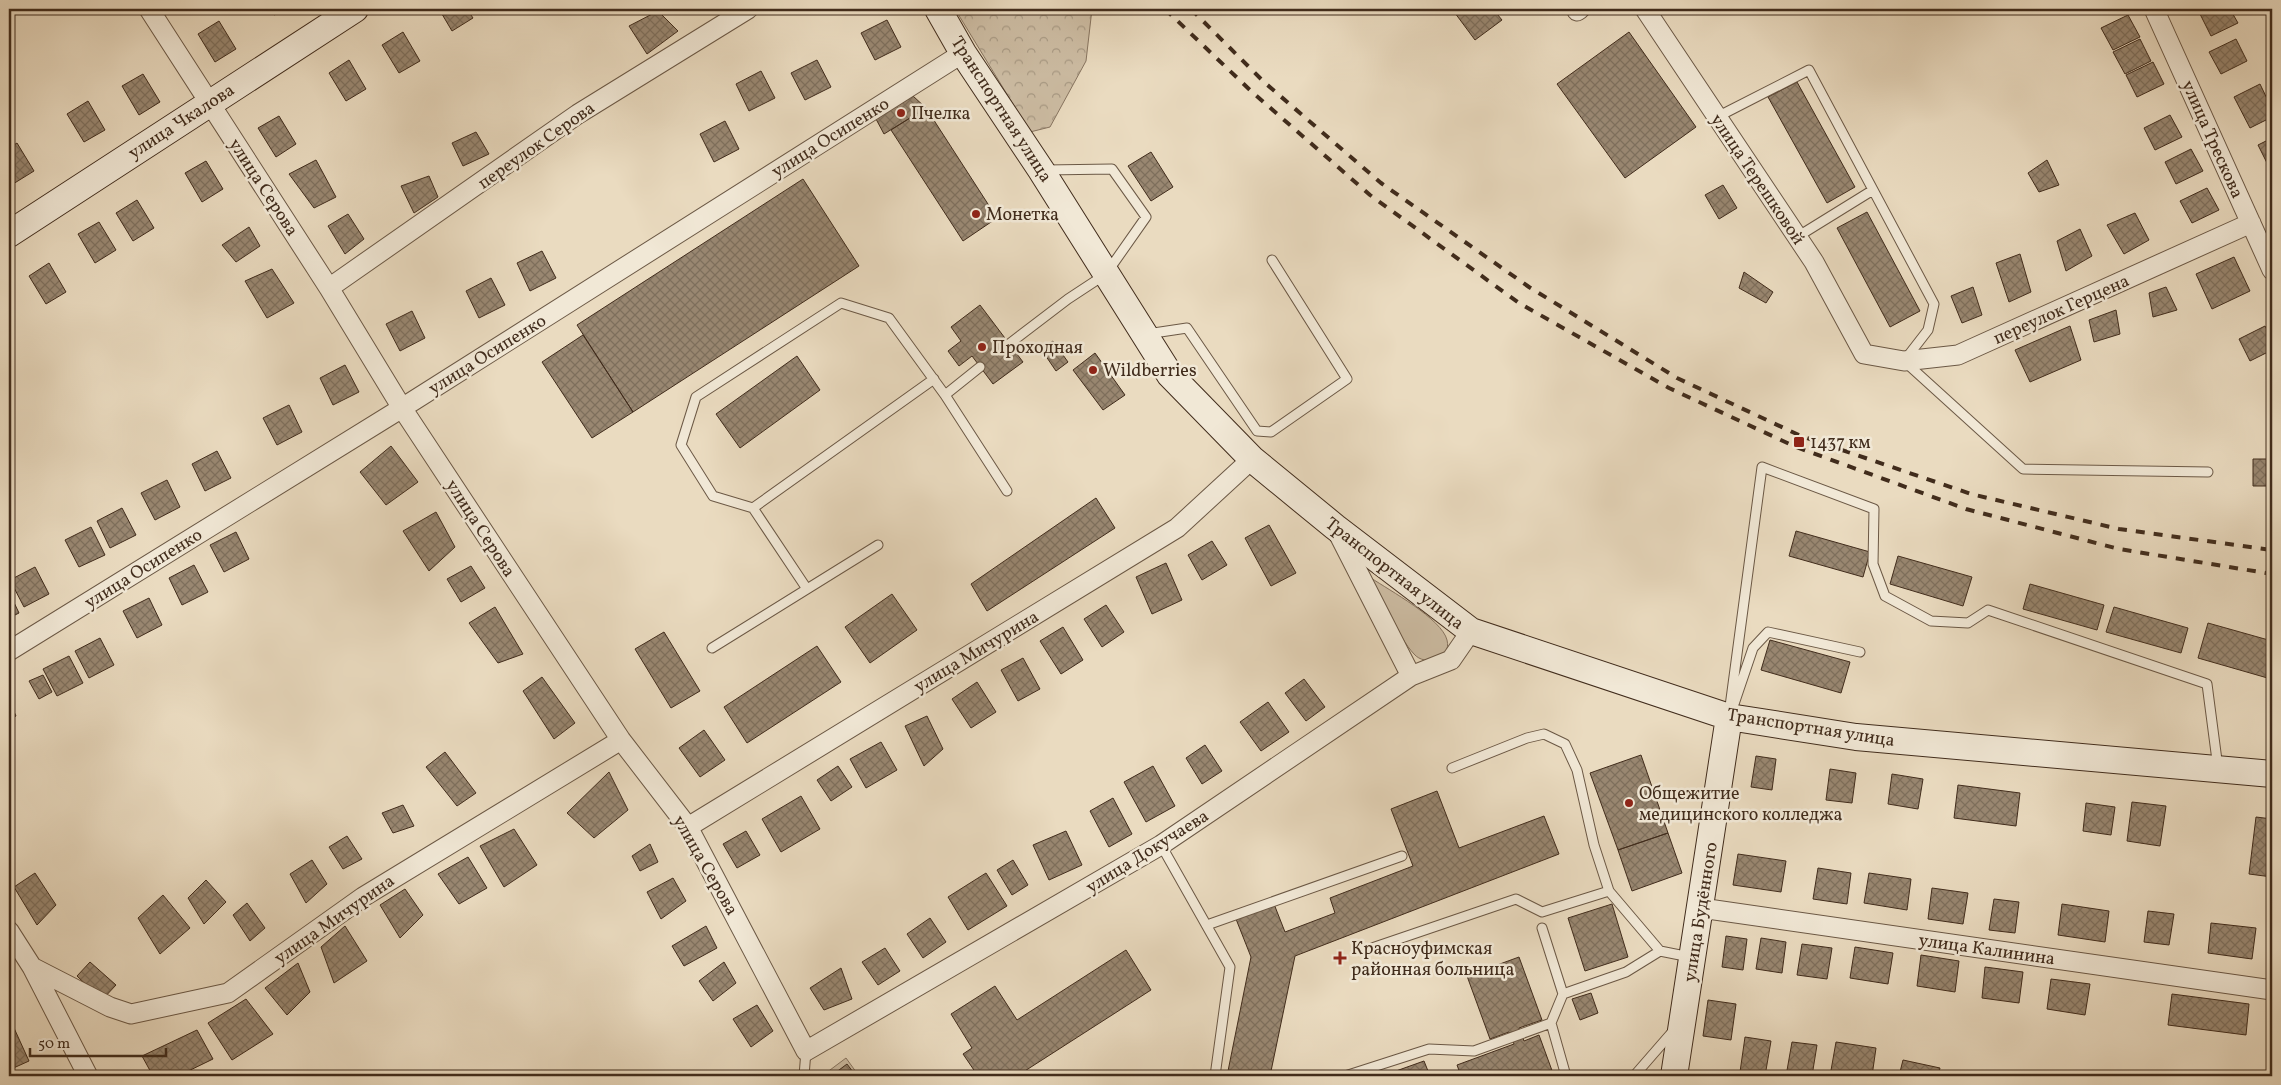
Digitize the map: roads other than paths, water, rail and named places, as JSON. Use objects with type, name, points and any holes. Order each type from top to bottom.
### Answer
[{"type":"main road","name":"улица Чкалова","points":[[9,234],[209,102],[355,9]]},
{"type":"main road","name":"Транспортная улица","points":[[938,9],[963,53],[1042,170],[1170,375],[1252,459],[1335,527],[1471,631],[1729,717],[1856,737],[2272,774]]},
{"type":"main road","name":"улица Будённого","points":[[1674,1076],[1729,717]]},
{"type":"street","name":"улица Серова","points":[[149,9],[329,288],[402,408],[621,740],[688,827],[806,1051]]},
{"type":"street","name":"переулок Серова","points":[[329,288],[578,114],[748,9]]},
{"type":"street","name":"улица Терешковой","points":[[1645,9],[1814,262],[1864,354]]},
{"type":"street","name":"улица Трескова","points":[[2154,9],[2272,270]]},
{"type":"street","name":"улица Осипенко","points":[[9,651],[402,408],[963,53]]},
{"type":"street","name":"переулок Герцена","points":[[1864,354],[1904,361],[1958,355],[2251,223]]},
{"type":"street","name":"улица Мичурина","points":[[688,827],[1177,528],[1252,459]]},
{"type":"street","points":[[1335,527],[1411,676]]},
{"type":"street","name":"улица Докучаева","points":[[806,1051],[1161,845],[1411,676],[1451,660],[1471,631]]},
{"type":"street","name":"улица Мичурина","points":[[32,967],[110,1007],[132,1014],[228,993],[363,897],[621,740]]},
{"type":"street","name":"улица Калинина","points":[[1701,908],[2272,990]]},
{"type":"street","points":[[9,931],[32,967],[88,1076]]},
{"type":"lane","points":[[1717,117],[1809,70],[1934,304],[1928,330],[1904,361],[2023,469],[2208,472]]},
{"type":"lane","points":[[1009,344],[1068,299],[1106,274],[1146,218],[1112,169],[1042,170]]},
{"type":"lane","points":[[1797,237],[1873,190]]},
{"type":"lane","points":[[1144,334],[1188,328],[1258,431],[1271,432],[1347,379],[1272,260]]},
{"type":"lane","points":[[807,589],[752,508],[713,496],[681,445],[696,396],[841,303],[889,318],[945,395],[1007,491]]},
{"type":"lane","points":[[945,395],[980,367]]},
{"type":"lane","points":[[752,508],[934,379]]},
{"type":"lane","points":[[1729,717],[1762,467],[1874,509],[1873,564],[1885,596],[1931,621],[1968,623],[1988,610],[2207,684],[2218,769]]},
{"type":"lane","points":[[712,648],[878,545]]},
{"type":"lane","points":[[1729,717],[1753,648],[1768,632],[1860,652]]},
{"type":"lane","points":[[1452,768],[1527,738],[1544,734],[1565,744],[1578,770],[1594,845],[1609,890],[1660,951],[1693,958]]},
{"type":"lane","points":[[1161,845],[1208,925],[1230,967],[1215,1076]]},
{"type":"lane","points":[[1208,925],[1402,856]]},
{"type":"lane","points":[[1369,949],[1516,899],[1542,912],[1609,890]]},
{"type":"lane","points":[[1542,928],[1562,994],[1551,1022],[1566,1076]]},
{"type":"lane","points":[[1562,994],[1626,972],[1660,951]]},
{"type":"lane","points":[[1634,1076],[1682,1020]]},
{"type":"lane","points":[[1345,1076],[1429,1049],[1474,1051],[1551,1022]]},
{"type":"lane","points":[[804,1076],[806,1051]]},
{"type":"railway","points":[[1165,9],[1251,91],[1370,195],[1519,303],[1669,388],[1796,447],[1966,509],[2119,549],[2272,574]]},
{"type":"railway","points":[[1191,9],[1264,82],[1381,183],[1529,287],[1677,378],[1801,436],[1971,494],[2119,529],[2272,550]]},
{"type":"place","name":"Пчелка","points":[[901,113]]},
{"type":"place","name":"Монетка","points":[[976,214]]},
{"type":"place","name":"Проходная","points":[[982,347]]},
{"type":"place","name":"Wildberries","points":[[1093,370]]},
{"type":"place","name":"1437 км","points":[[1799,442]]},
{"type":"place","name":"Общежитие медицинского колледжа","points":[[1629,803]]},
{"type":"place","name":"Красноуфимская районная больница","points":[[1340,958]]}]
